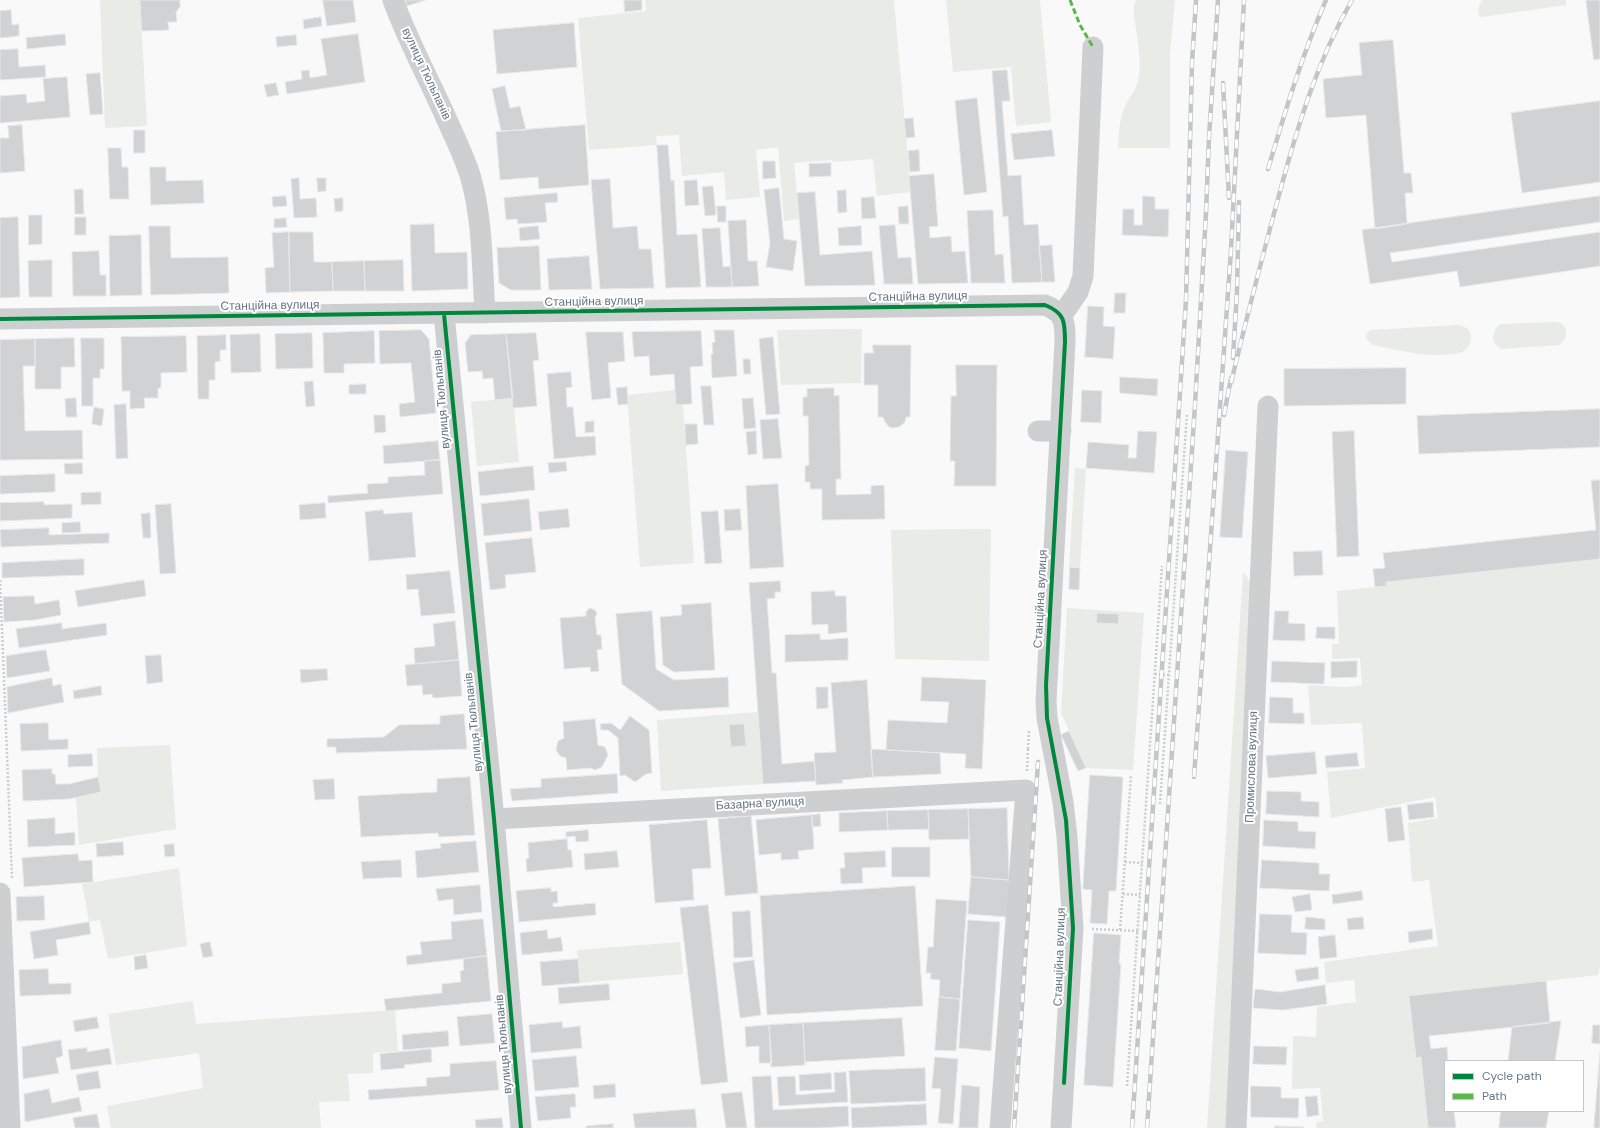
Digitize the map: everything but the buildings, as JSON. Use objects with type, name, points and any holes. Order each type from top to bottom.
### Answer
[{"type":"street","name":"вулиця Тюльпанів","points":[[393,0],[461,151],[470,175],[480,229],[485,313]]},
{"type":"street","points":[[1062,315],[1078,292],[1083,276],[1093,47]]},
{"type":"street","name":"Станційна вулиця","points":[[0,319],[1045,305],[1055,309],[1062,315],[1065,327],[1066,342],[1046,685],[1038,722],[1065,814],[1073,928],[1061,1128]]},
{"type":"street","name":"вулиця Тюльпанів","points":[[444,314],[494,819],[521,1128]]},
{"type":"street","name":"Промислова вулиця","points":[[1236,1128],[1268,406]]},
{"type":"street","points":[[1038,431],[1061,431]]},
{"type":"street","points":[[1000,1128],[1026,790]]},
{"type":"street","name":"Базарна вулиця","points":[[494,819],[965,792],[1026,790]]},
{"type":"street","points":[[6,888],[2,989],[10,1128]]},
{"type":"path","points":[[1160,804],[1187,413]]},
{"type":"path","points":[[1127,1086],[1162,566]]},
{"type":"path","points":[[0,580],[6,888]]},
{"type":"path","points":[[1155,674],[1168,675]]},
{"type":"path","points":[[1028,749],[1038,722]]},
{"type":"path","points":[[1026,790],[1028,749],[1038,722]]},
{"type":"path","points":[[1120,930],[1131,775]]},
{"type":"path","points":[[1125,862],[1142,863]]},
{"type":"path","points":[[1123,894],[1140,895]]},
{"type":"path","points":[[1073,928],[1138,931]]},
{"type":"shaded area","points":[[100,0],[140,0],[147,126],[105,128]]},
{"type":"shaded area","points":[[645,0],[894,0],[911,192],[877,196],[873,159],[794,163],[799,219],[784,221],[778,147],[756,150],[760,197],[726,200],[724,172],[682,176],[679,135],[656,136],[657,145],[589,150],[578,18],[646,11]]},
{"type":"shaded area","points":[[946,0],[1040,0],[1051,122],[1016,126],[1011,67],[953,72]]},
{"type":"shaded area","points":[[1136,0],[1175,0],[1170,54],[1170,148],[1118,148],[1122,114],[1136,87],[1139,77],[1140,59],[1134,14]]},
{"type":"shaded area","points":[[1482,0],[1566,0],[1566,5],[1482,17],[1479,16],[1478,9]]},
{"type":"shaded area","points":[[1558,322],[1566,329],[1565,339],[1560,345],[1502,349],[1495,344],[1493,338],[1497,327],[1500,324]]},
{"type":"shaded area","points":[[1457,325],[1464,326],[1468,330],[1471,339],[1470,344],[1463,351],[1447,355],[1415,353],[1372,345],[1366,338],[1367,333],[1371,330]]},
{"type":"shaded area","points":[[862,329],[861,383],[781,385],[777,330]]},
{"type":"shaded area","points":[[675,390],[676,405],[683,405],[694,563],[640,567],[627,395]]},
{"type":"shaded area","points":[[513,398],[519,462],[477,466],[471,402]]},
{"type":"shaded area","points":[[1075,468],[1086,469],[1080,568],[1069,567]]},
{"type":"shaded area","points":[[991,529],[989,661],[895,659],[891,530]]},
{"type":"shaded area","points":[[1600,559],[1600,966],[1598,975],[1409,997],[1416,1058],[1421,1057],[1428,1128],[1316,1128],[1317,1122],[1323,1121],[1320,1088],[1292,1089],[1293,1036],[1316,1037],[1317,1007],[1356,1002],[1354,980],[1326,983],[1324,962],[1438,946],[1429,880],[1412,882],[1408,823],[1438,818],[1435,797],[1331,818],[1327,772],[1365,768],[1362,723],[1311,725],[1308,685],[1347,687],[1362,685],[1360,658],[1332,659],[1332,644],[1339,644],[1337,591],[1386,586],[1386,582]]},
{"type":"shaded area","points":[[1243,572],[1251,584],[1228,1128],[1207,1128]]},
{"type":"shaded area","points":[[1067,608],[1144,613],[1133,770],[1086,768],[1061,713]]},
{"type":"shaded area","points":[[758,712],[763,784],[661,791],[657,720]]},
{"type":"shaded area","points":[[170,745],[176,829],[79,845],[76,798],[101,792],[98,777],[97,748]]},
{"type":"shaded area","points":[[179,868],[187,946],[108,959],[100,920],[89,922],[82,884]]},
{"type":"shaded area","points":[[680,942],[683,974],[580,983],[577,950]]},
{"type":"shaded area","points":[[193,1001],[196,1024],[395,1010],[398,1051],[373,1053],[373,1073],[348,1074],[350,1101],[319,1102],[321,1128],[111,1128],[107,1106],[203,1088],[199,1053],[116,1065],[108,1014]]},
{"type":"railway","points":[[1132,1128],[1186,300],[1192,63],[1196,0]]},
{"type":"railway","points":[[1147,1128],[1195,405],[1209,137],[1218,0]]},
{"type":"railway","points":[[1194,777],[1231,250],[1244,0]]},
{"type":"railway","points":[[1268,169],[1287,105],[1326,0]]},
{"type":"railway","points":[[1231,383],[1248,312],[1301,120],[1328,47],[1352,0]]},
{"type":"railway","points":[[1223,83],[1229,198]]},
{"type":"railway","points":[[1233,358],[1237,291],[1239,202]]},
{"type":"railway","points":[[1224,415],[1231,378]]},
{"type":"railway","points":[[1014,1128],[1038,762]]},
{"type":"marked path","points":[[1070,0],[1080,25],[1093,47]]},
{"type":"cycle path","points":[[0,319],[1045,305],[1057,311],[1064,324],[1065,342],[1046,685],[1047,718],[1066,820],[1073,928],[1064,1083]]},
{"type":"cycle path","points":[[444,314],[494,819],[521,1128]]}]
